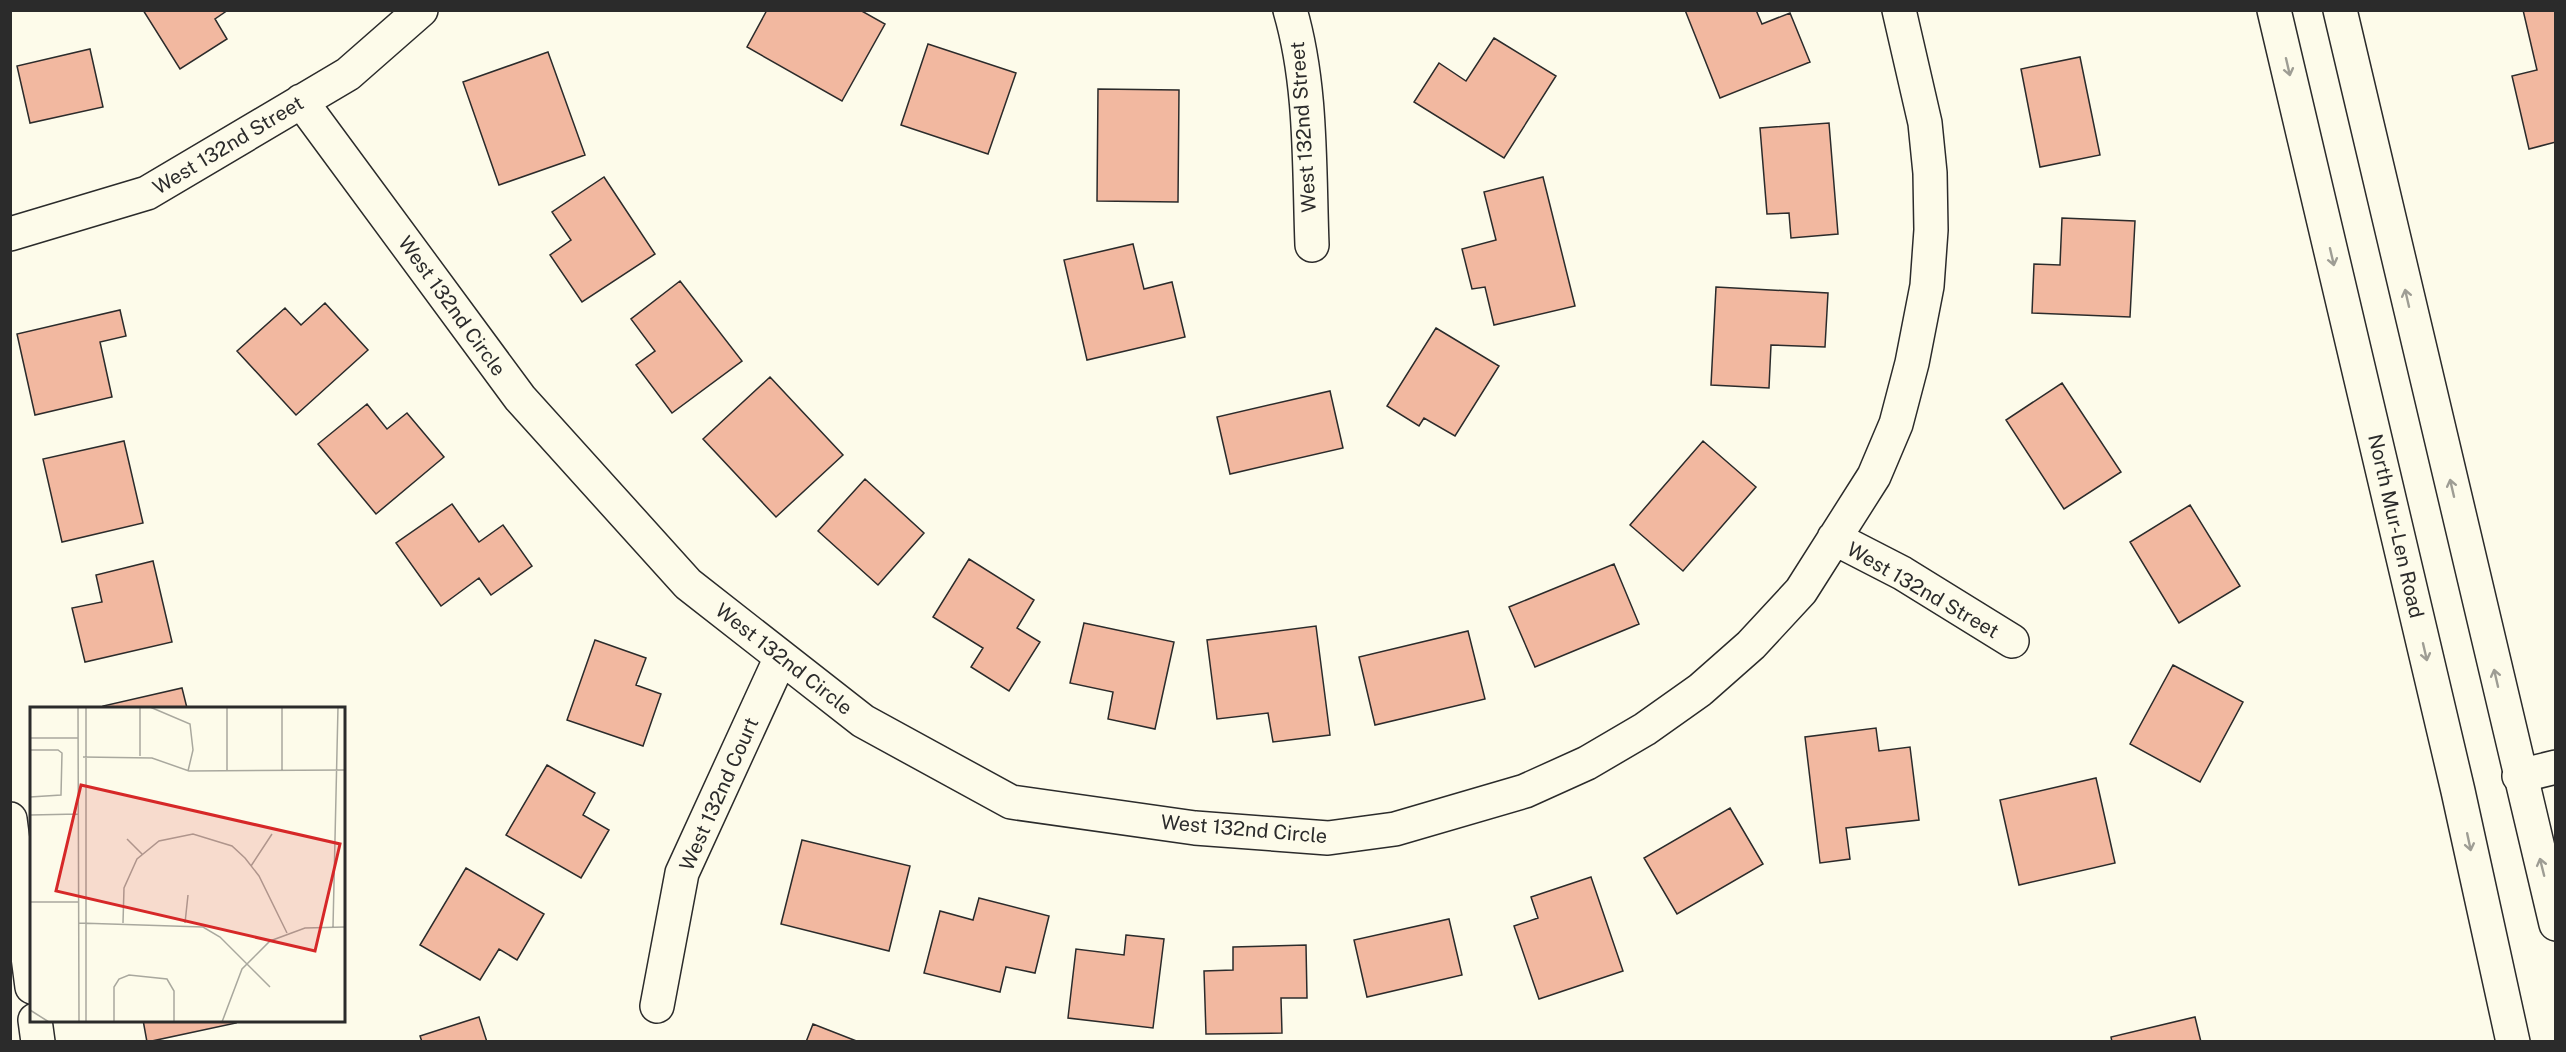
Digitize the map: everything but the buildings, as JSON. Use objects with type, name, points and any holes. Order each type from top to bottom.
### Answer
[{"type":"street","name":"West 132nd Street","points":[[10,234],[147,193],[348,74],[421,10]]},
{"type":"street","name":"West 132nd Street","points":[[1290,10],[1302,68],[1307,126],[1311,245]]},
{"type":"street","name":"West 132nd Circle","points":[[301,101],[520,398],[688,584],[863,721],[1011,802],[1195,828],[1328,838],[1395,829],[1525,791],[1587,763],[1645,729],[1700,690],[1751,645],[1801,591],[1874,476],[1896,424],[1912,363],[1927,286],[1931,230],[1930,173],[1925,123],[1899,10]]},
{"type":"street","name":"North Mur-Len Road","points":[[2274,10],[2458,792],[2513,1041]]},
{"type":"street","points":[[2340,10],[2519,776],[2556,924]]},
{"type":"street","name":"West 132nd Street","points":[[1834,538],[1902,573],[2012,641]]},
{"type":"street","name":"West 132nd Court","points":[[657,1006],[682,873],[781,657]]},
{"type":"street","points":[[2519,776],[2556,767]]},
{"type":"street","points":[[10,819],[30,972]]},
{"type":"street","points":[[36,1022],[38,1041]]}]
